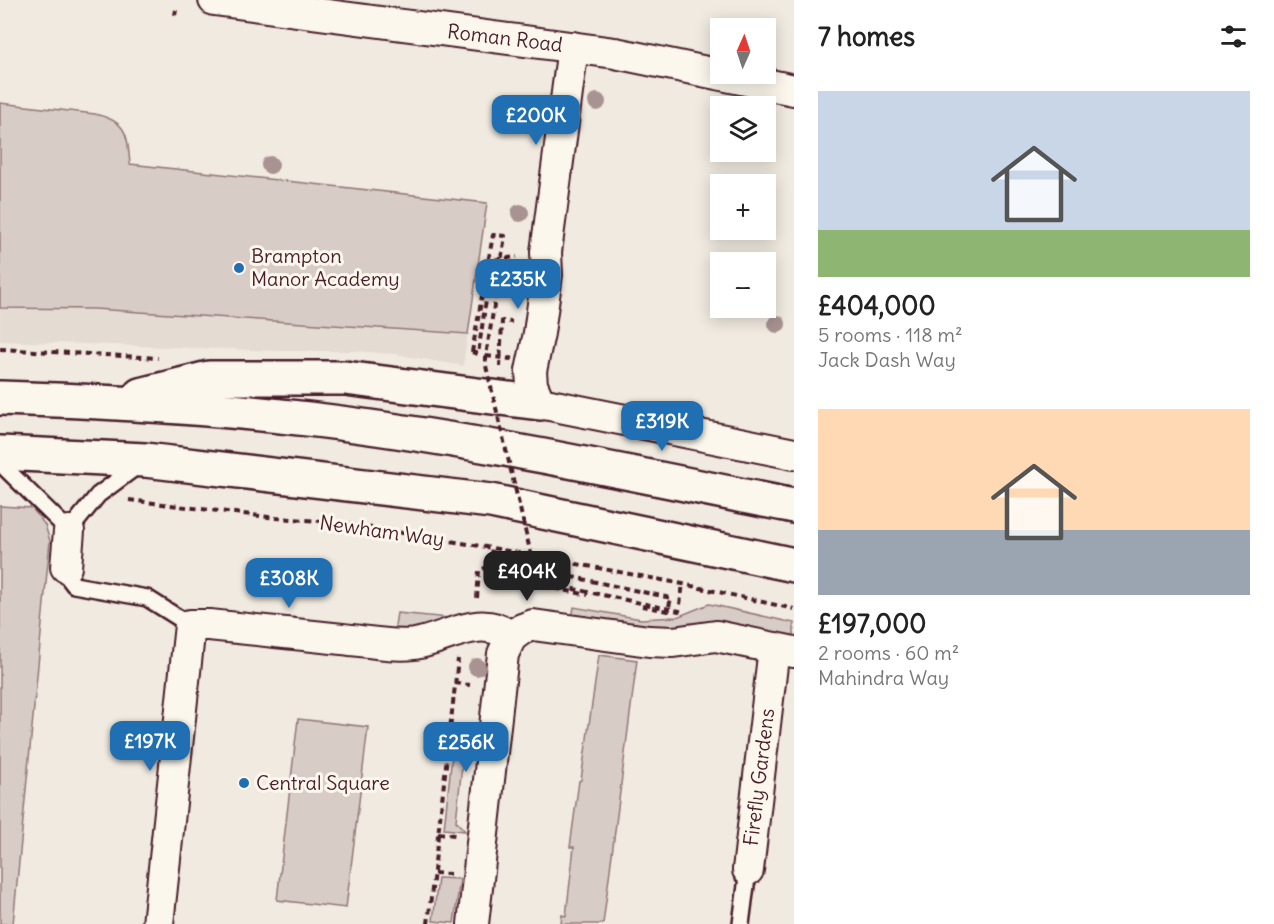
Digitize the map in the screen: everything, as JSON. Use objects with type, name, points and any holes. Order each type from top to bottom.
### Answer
[{"type":"highway","points":[[115,402],[209,378],[297,377],[345,378],[540,403]]},
{"type":"highway","points":[[0,398],[115,402],[307,419],[478,443],[794,506]]},
{"type":"highway","points":[[0,453],[145,460],[490,501],[794,565]]},
{"type":"street","name":"Roman Road","points":[[214,0],[615,53],[794,90]]},
{"type":"street","points":[[573,47],[535,254],[547,274],[531,371],[532,385],[540,403],[794,454]]},
{"type":"street","points":[[66,567],[69,531]]},
{"type":"street","points":[[158,924],[190,625],[384,643],[414,644],[469,627],[502,630],[511,637]]},
{"type":"street","points":[[473,924],[503,654],[511,637],[533,625],[649,641],[673,642],[716,636],[784,650]]},
{"type":"street","name":"Firefly Gardens","points":[[748,870],[784,650]]},
{"type":"lane","points":[[0,463],[69,531],[98,495],[145,460]]},
{"type":"lane","points":[[66,567],[67,576],[74,585],[147,598],[190,625]]},
{"type":"lane","points":[[741,924],[748,870]]},
{"type":"path","points":[[535,254],[492,260],[478,354],[472,352],[492,235],[505,236],[486,356],[486,366],[538,584]]},
{"type":"path","points":[[499,352],[501,327]]},
{"type":"path","points":[[486,356],[510,359],[511,353]]},
{"type":"path","name":"Newham Way","points":[[98,495],[276,518],[337,522],[683,584],[794,609]]},
{"type":"path","points":[[489,567],[492,548]]},
{"type":"path","points":[[489,567],[494,572],[504,574],[524,578],[526,567],[500,562],[497,577],[668,611],[671,598],[540,570],[545,582],[653,606],[679,611],[683,584]]},
{"type":"path","points":[[487,600],[477,599],[477,590],[479,571],[489,567]]},
{"type":"path","points":[[428,924],[459,648]]},
{"type":"path","points":[[455,683],[474,685]]},
{"type":"path","points":[[448,749],[466,752]]},
{"type":"shaded area","name":"Brampton Manor Academy","points":[[0,103],[110,117],[124,128],[129,143],[130,164],[487,203],[463,366],[395,354],[357,351],[284,351],[0,341]]},
{"type":"shaded area","name":"Brampton Manor Academy","points":[[0,103],[106,117],[120,125],[124,131],[130,164],[487,203],[468,334],[95,309],[0,308]]},
{"type":"shaded area","points":[[0,506],[32,508],[45,525],[50,541],[13,924],[0,924]]},
{"type":"shaded area","points":[[709,604],[794,623],[794,639],[673,630],[572,618],[574,607],[641,619],[677,617]]},
{"type":"shaded area","points":[[397,613],[460,619],[431,628],[394,632]]},
{"type":"shaded area","points":[[599,655],[637,660],[603,924],[561,924],[562,915],[566,916],[574,847],[570,847]]},
{"type":"shaded area","points":[[298,719],[368,727],[346,908],[277,900]]},
{"type":"shaded area","points":[[452,755],[463,756],[456,821],[465,831],[444,829]]},
{"type":"shaded area","points":[[438,878],[460,879],[454,923],[433,921]]},
{"type":"place","name":"Brampton Manor Academy","points":[[239,268]]},
{"type":"place","name":"Central Square","points":[[244,783]]}]
